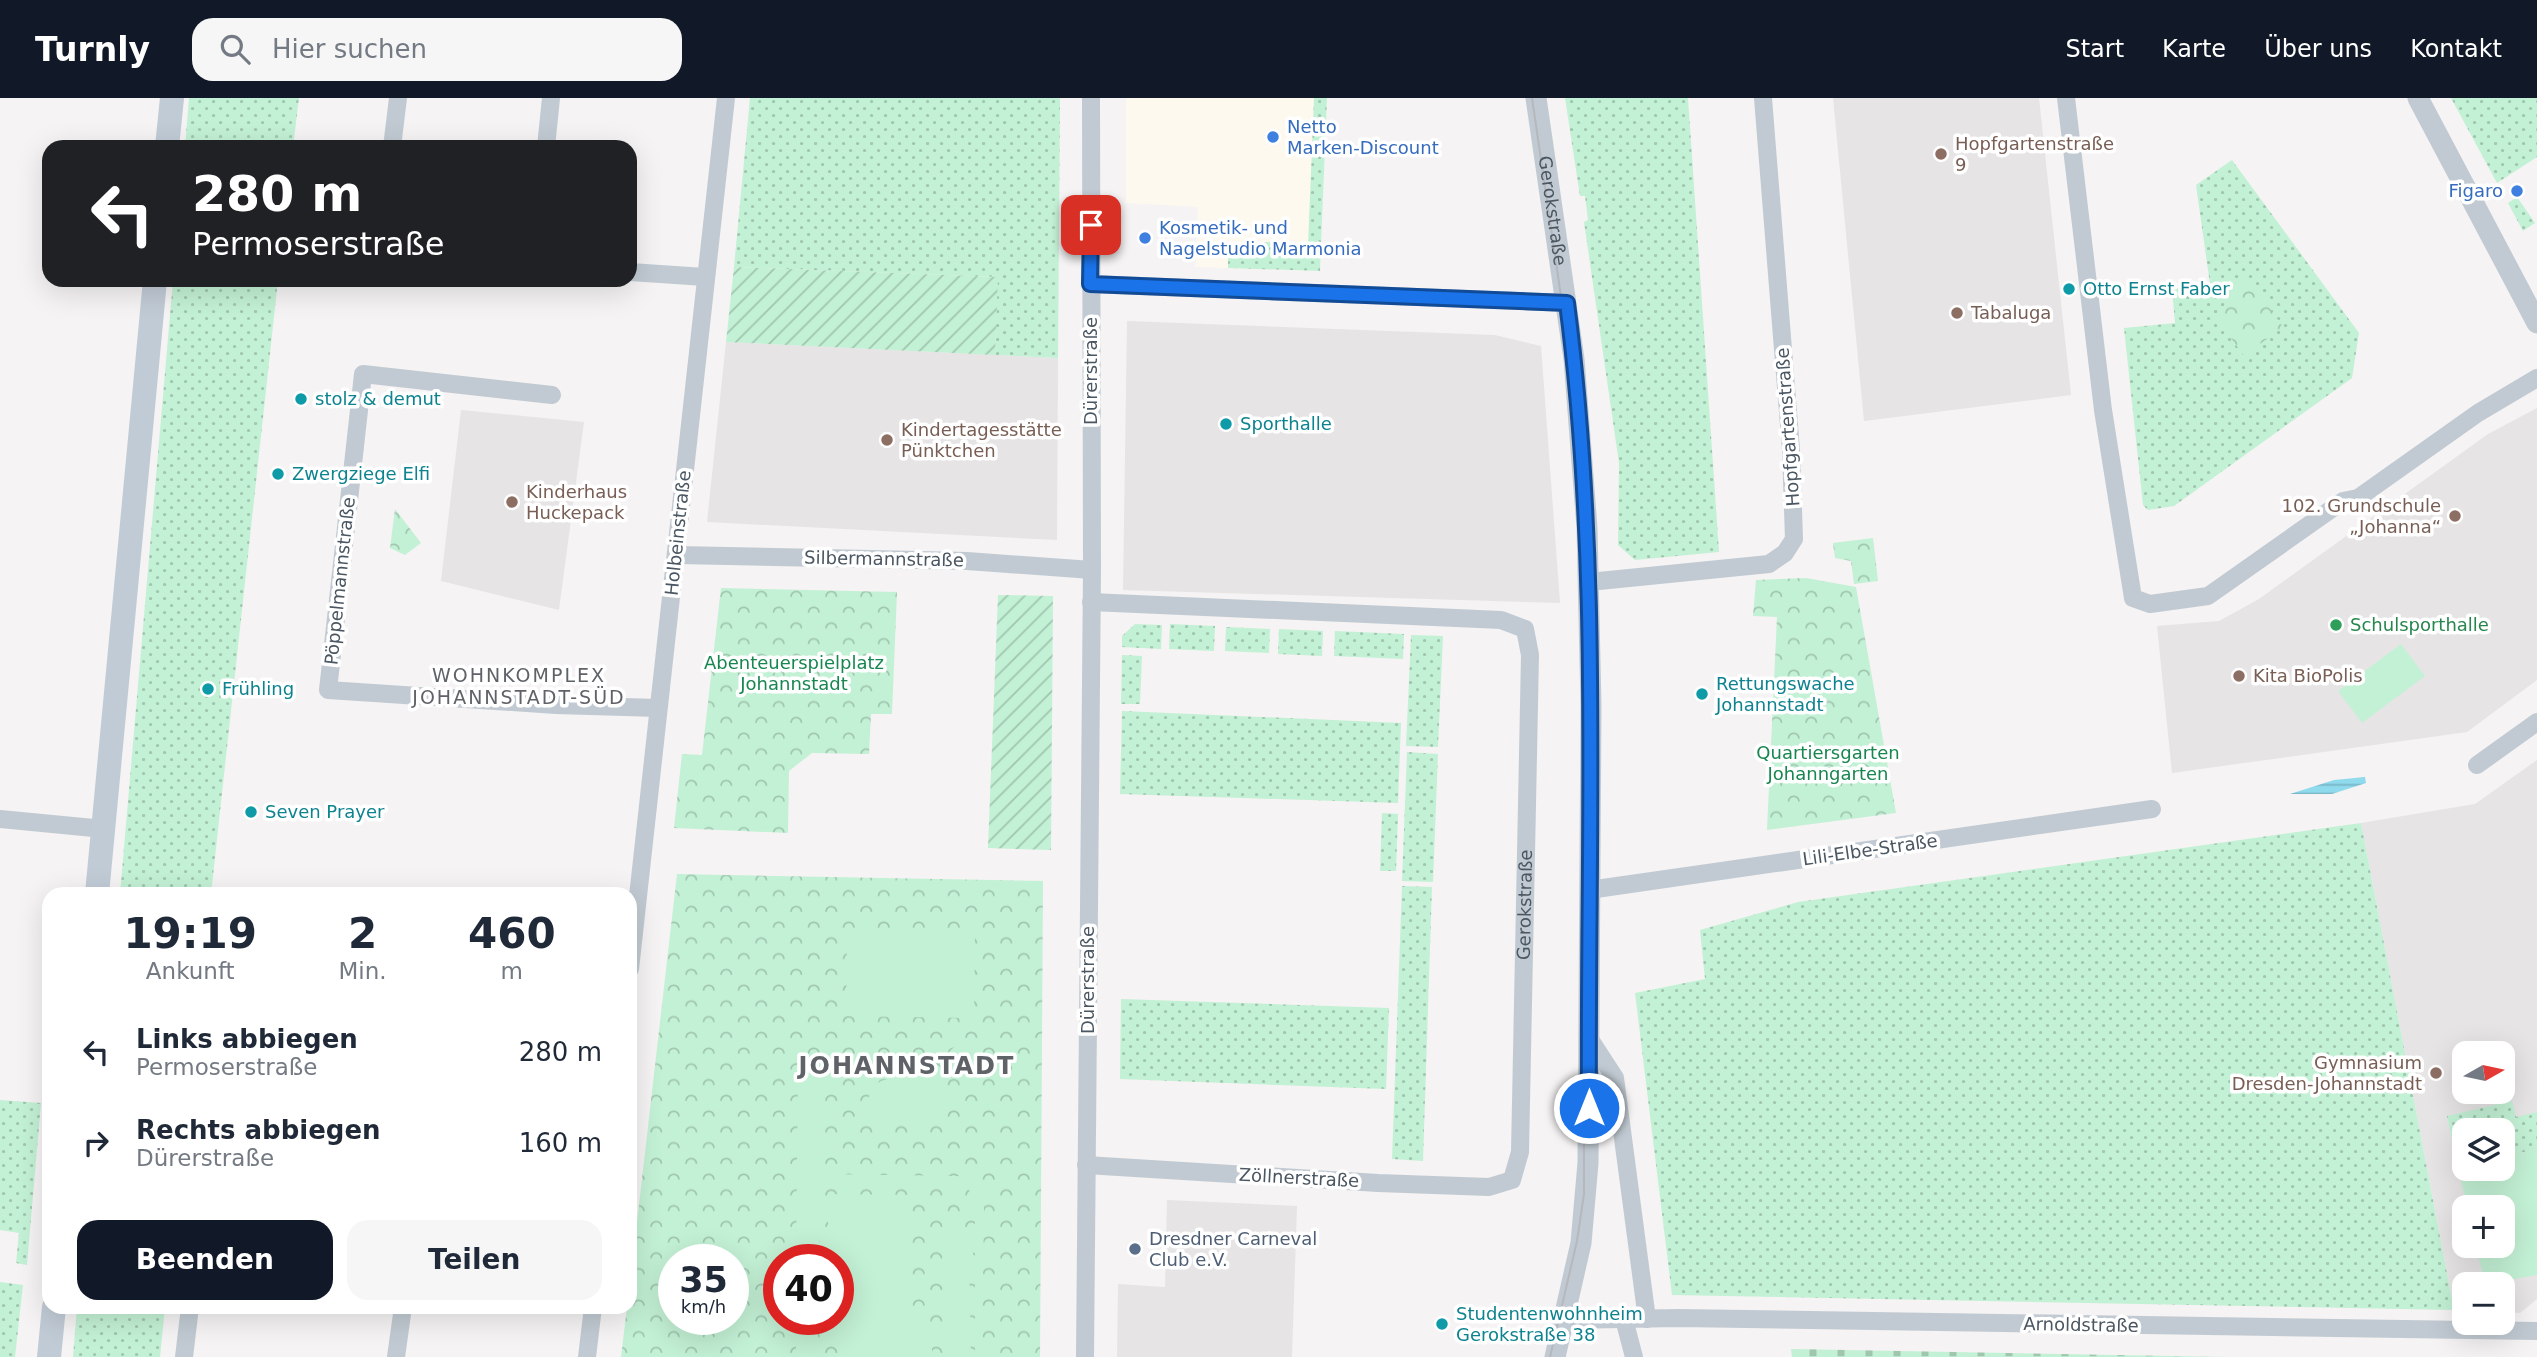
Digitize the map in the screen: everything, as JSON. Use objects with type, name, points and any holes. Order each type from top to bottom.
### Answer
[{"type":"main road","points":[[168,140],[172,98]]},
{"type":"main road","points":[[98,887],[154,287]]},
{"type":"main road","points":[[50,1357],[53,1314]]},
{"type":"street","points":[[393,140],[398,98]]},
{"type":"street","points":[[547,140],[551,98]]},
{"type":"street","name":"Holbeinstraße","points":[[637,906],[726,98]]},
{"type":"street","name":"Dürerstraße","points":[[1085,1357],[1092,570],[1091,98]]},
{"type":"street","name":"Gerokstraße","points":[[1536,98],[1567,303],[1583,458],[1589,582],[1587,1195],[1580,1243],[1555,1357]]},
{"type":"street","name":"Hopfgartenstraße","points":[[1589,582],[1769,564],[1785,554],[1794,539],[1791,450],[1763,98]]},
{"type":"street","points":[[2067,98],[2105,423],[2133,598],[2150,604],[2208,596],[2343,501],[2358,498],[2478,413],[2537,378]]},
{"type":"street","points":[[2418,98],[2537,323]]},
{"type":"street","points":[[637,272],[705,277]]},
{"type":"street","points":[[1090,284],[1567,303]]},
{"type":"street","name":"Pöppelmannstraße","points":[[552,395],[363,374],[328,690],[556,705],[659,708]]},
{"type":"street","name":"Silbermannstraße","points":[[677,555],[967,561],[1092,570]]},
{"type":"street","name":"Gerokstraße","points":[[1091,602],[1502,620],[1525,629],[1530,655],[1520,1152],[1512,1180]]},
{"type":"street","points":[[2477,765],[2537,722]]},
{"type":"street","name":"Lili-Elbe-Straße","points":[[1589,890],[2152,809]]},
{"type":"street","points":[[0,819],[104,829]]},
{"type":"street","points":[[1589,1038],[1615,1078],[1647,1318]]},
{"type":"street","name":"Zöllnerstraße","points":[[1086,1166],[1378,1183],[1489,1186],[1512,1180]]},
{"type":"street","points":[[184,1357],[189,1314]]},
{"type":"street","points":[[396,1357],[402,1314]]},
{"type":"street","points":[[587,1357],[592,1314]]},
{"type":"street","points":[[1563,1320],[1624,1319],[1634,1357]]},
{"type":"street","name":"Arnoldstraße","points":[[1624,1319],[2537,1331]]},
{"type":"shaded area","points":[[1126,98],[1327,98],[1320,271],[1195,267],[1198,207],[1126,203]]},
{"type":"shaded area","name":"Tabaluga","points":[[1833,98],[2039,98],[2071,395],[1864,421]]},
{"type":"shaded area","points":[[1127,321],[1495,335],[1541,346],[1560,603],[1123,590]]},
{"type":"shaded area","name":"Kindertagesstätte Pünktchen","points":[[726,342],[1058,358],[1057,540],[707,522]]},
{"type":"shaded area","name":"102. Grundschule „Johanna“","points":[[2537,408],[2537,680],[2467,732],[2172,773],[2157,626],[2219,621],[2259,599],[2488,434]]},
{"type":"shaded area","name":"Kinderhaus Huckepack","points":[[461,410],[584,422],[559,610],[441,581]]},
{"type":"shaded area","name":"Gymnasium Dresden-Johannstadt","points":[[2537,760],[2537,1299],[2520,1313],[2515,1313],[2515,1272],[2452,1272],[2452,1300],[2361,823],[2475,804]]},
{"type":"shaded area","points":[[1167,1200],[1297,1206],[1292,1357],[1117,1357],[1118,1284],[1165,1287]]},
{"type":"green space","points":[[189,98],[299,98],[294,140],[186,140]]},
{"type":"green space","points":[[750,98],[1060,98],[1058,358],[995,355],[997,277],[734,267]]},
{"type":"green space","points":[[1314,98],[1327,98],[1320,271],[1228,268],[1228,254],[1245,244],[1266,242],[1308,245]]},
{"type":"green space","points":[[1565,98],[1688,98],[1719,552],[1635,560],[1618,545],[1619,463],[1584,222],[1588,220],[1585,196],[1580,196]]},
{"type":"green space","points":[[2451,98],[2537,98],[2537,157],[2497,183]]},
{"type":"green space","points":[[2232,160],[2359,333],[2352,378],[2174,506],[2148,510],[2143,505],[2124,328],[2175,323],[2172,289],[2210,284],[2196,185]]},
{"type":"green space","points":[[2517,197],[2535,223],[2523,231],[2508,203]]},
{"type":"green space","points":[[734,267],[998,277],[995,355],[726,342]]},
{"type":"green space","points":[[2248,278],[2283,327],[2244,356],[2215,316],[2230,305],[2224,296]]},
{"type":"green space","points":[[172,287],[277,287],[212,887],[121,887]]},
{"type":"green space","points":[[395,509],[421,543],[405,555],[390,548]]},
{"type":"green space","points":[[1873,538],[1878,581],[1854,584],[1851,561],[1835,558],[1833,543]]},
{"type":"green space","name":"Quartiersgarten Johanngarten","points":[[1806,578],[1856,587],[1896,813],[1767,830],[1777,617],[1753,616],[1756,580]]},
{"type":"green space","name":"Abenteuerspielplatz Johannstadt","points":[[721,588],[897,592],[892,714],[871,714],[869,754],[812,753],[789,771],[788,833],[674,828],[682,754],[702,755]]},
{"type":"green space","points":[[998,595],[1053,596],[1051,850],[988,848]]},
{"type":"green space","points":[[1135,624],[1162,625],[1161,649],[1122,647],[1122,636]]},
{"type":"green space","points":[[1170,624],[1215,626],[1214,651],[1169,649]]},
{"type":"green space","points":[[1226,627],[1270,629],[1269,653],[1225,651]]},
{"type":"green space","points":[[1279,629],[1323,631],[1322,656],[1278,654]]},
{"type":"green space","points":[[1335,631],[1404,634],[1403,659],[1334,656]]},
{"type":"green space","points":[[1411,635],[1443,636],[1438,747],[1406,746]]},
{"type":"green space","points":[[2401,644],[2425,676],[2362,723],[2338,691]]},
{"type":"green space","points":[[1122,655],[1142,656],[1140,704],[1121,704]]},
{"type":"green space","points":[[1122,711],[1401,723],[1398,803],[1120,794]]},
{"type":"green space","points":[[1407,752],[1438,754],[1433,882],[1402,881]]},
{"type":"green space","points":[[1382,813],[1398,814],[1396,871],[1380,871]]},
{"type":"green space","points":[[2361,823],[2452,1310],[1672,1295],[1635,993],[1705,979],[1700,930],[1798,902]]},
{"type":"green space","points":[[677,874],[1043,881],[1040,1357],[621,1357],[626,1314],[637,1314],[637,1222]]},
{"type":"green space","points":[[1402,886],[1432,887],[1423,1161],[1392,1159]]},
{"type":"green space","points":[[847,932],[975,933],[974,1018],[846,1016]]},
{"type":"green space","points":[[1121,999],[1389,1008],[1386,1089],[1120,1079]]},
{"type":"green space","points":[[962,1045],[973,1049],[977,1060],[973,1071],[962,1075],[951,1071],[947,1060],[951,1049]]},
{"type":"green space","points":[[798,1070],[820,1070],[821,1174],[958,1176],[978,1191],[984,1206],[982,1357],[975,1357],[975,1206],[969,1190],[961,1185],[832,1184],[821,1195],[819,1244],[796,1244]]},
{"type":"green space","points":[[893,1078],[933,1079],[946,1089],[942,1117],[901,1124],[884,1122],[873,1115],[869,1098],[878,1083]]},
{"type":"green space","points":[[0,1100],[41,1103],[27,1265],[16,1263],[19,1233],[0,1230]]},
{"type":"green space","points":[[2499,1104],[2513,1104],[2516,1117],[2537,1112],[2537,1149],[2515,1154],[2515,1118],[2452,1118],[2452,1139],[2447,1116]]},
{"type":"green space","points":[[2537,1149],[2537,1275],[2515,1279],[2515,1272],[2482,1272],[2479,1258],[2515,1258],[2515,1195],[2464,1195],[2461,1181],[2515,1181],[2515,1154]]},
{"type":"green space","points":[[828,1194],[910,1195],[910,1321],[932,1322],[932,1357],[839,1357],[839,1335],[854,1335],[854,1244],[828,1244]]},
{"type":"green space","points":[[944,1232],[973,1232],[973,1258],[969,1259],[971,1357],[945,1357]]},
{"type":"green space","points":[[0,1282],[23,1285],[15,1357],[0,1357]]},
{"type":"green space","points":[[76,1314],[164,1314],[160,1357],[73,1357]]},
{"type":"green space","points":[[796,1335],[818,1335],[817,1357],[796,1357]]},
{"type":"green space","points":[[1791,1349],[2227,1357],[1792,1357]]},
{"type":"water","points":[[2365,777],[2366,783],[2332,794],[2290,794],[2334,780]]},
{"type":"tram line","points":[[1532,98],[1570,358],[1583,527],[1584,1194],[1577,1241],[1550,1357]]},
{"type":"place","name":"Netto Marken-Discount","points":[[1273,137]]},
{"type":"place","name":"Hopfgartenstraße 9","points":[[1941,154]]},
{"type":"place","name":"Figaro","points":[[2517,191]]},
{"type":"place","name":"Kosmetik- und Nagelstudio Marmonia","points":[[1145,238]]},
{"type":"place","name":"Otto Ernst Faber","points":[[2069,289]]},
{"type":"place","name":"Tabaluga","points":[[1957,313]]},
{"type":"place","name":"stolz & demut","points":[[301,399]]},
{"type":"place","name":"Sporthalle","points":[[1226,424]]},
{"type":"place","name":"Kindertagesstätte Pünktchen","points":[[887,440]]},
{"type":"place","name":"Zwergziege Elfi","points":[[278,474]]},
{"type":"place","name":"Kinderhaus Huckepack","points":[[512,502]]},
{"type":"place","name":"102. Grundschule „Johanna“","points":[[2455,516]]},
{"type":"place","name":"Schulsporthalle","points":[[2336,625]]},
{"type":"place","name":"Kita BioPolis","points":[[2239,676]]},
{"type":"place","name":"Frühling","points":[[208,689]]},
{"type":"place","name":"Rettungswache Johannstadt","points":[[1702,694]]},
{"type":"place","name":"Seven Prayer","points":[[251,812]]},
{"type":"place","name":"Gymnasium Dresden-Johannstadt","points":[[2436,1073]]},
{"type":"place","name":"Dresdner Carneval Club e.V.","points":[[1135,1249]]},
{"type":"place","name":"Studentenwohnheim Gerokstraße 38","points":[[1442,1324]]},
{"type":"district","name":"WOHNKOMPLEX JOHANNSTADT-SÜD","points":[[519,686]]},
{"type":"district","name":"JOHANNSTADT","points":[[907,1066]]},
{"type":"route","points":[[1091,225],[1090,284],[1210,291],[1567,303],[1583,458],[1589,582],[1589,1108]]}]
